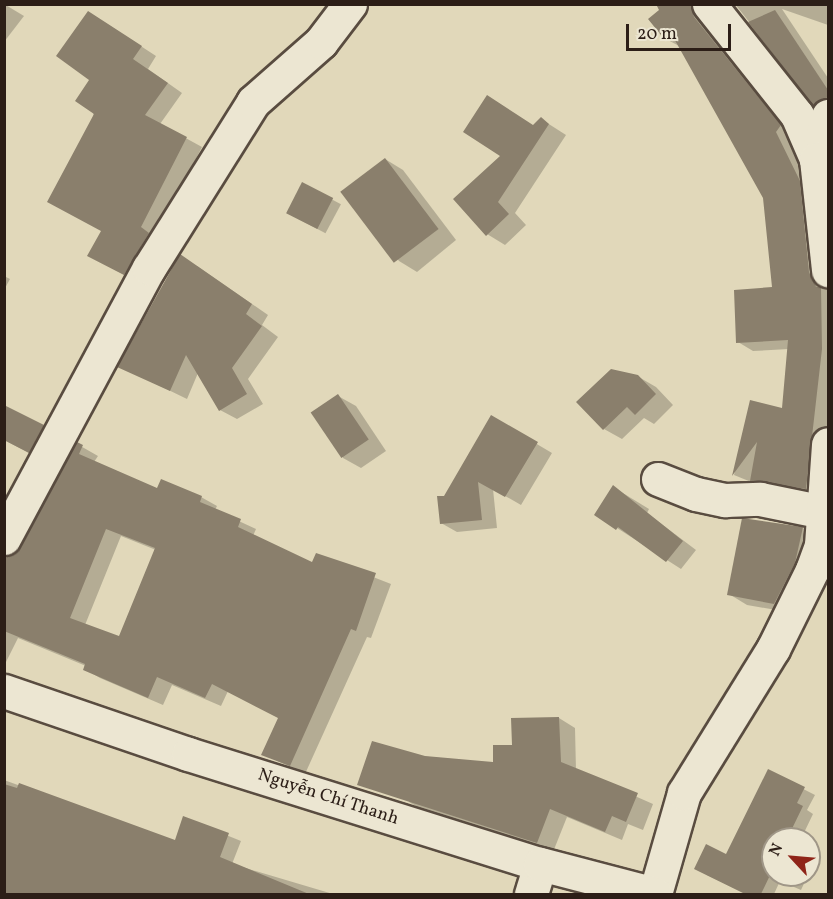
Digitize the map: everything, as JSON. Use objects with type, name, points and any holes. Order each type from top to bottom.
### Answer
[{"type":"street","points":[[4,538],[149,268],[253,102],[321,42],[350,4]]},
{"type":"street","points":[[710,4],[797,115],[816,159],[828,270]]},
{"type":"street","points":[[816,159],[828,116]]},
{"type":"street","points":[[655,894],[684,793],[773,649],[824,532],[828,444]]},
{"type":"street","points":[[658,479],[696,494],[725,500],[760,499],[824,532]]},
{"type":"street","name":"Nguyễn Chí Thanh","points":[[4,691],[189,754],[535,879],[655,894]]},
{"type":"building","points":[[656,4],[691,4],[694,17],[781,125],[776,132],[800,181],[809,272],[816,287],[821,287],[822,349],[806,489],[750,481],[757,442],[732,476],[750,400],[782,408],[788,340],[736,343],[734,290],[772,287],[763,198],[672,35],[665,40],[648,19],[659,10]]},
{"type":"building","points":[[775,10],[828,90],[828,97],[813,106],[748,22]]},
{"type":"building","points":[[88,11],[142,46],[133,59],[168,83],[145,115],[187,137],[141,227],[149,233],[124,275],[87,256],[101,231],[47,202],[94,114],[75,101],[89,80],[56,56]]},
{"type":"building","points":[[487,95],[533,125],[541,117],[549,124],[498,202],[509,214],[486,236],[453,199],[500,156],[463,132]]},
{"type":"building","points":[[385,158],[439,229],[394,263],[340,192]]},
{"type":"building","points":[[302,182],[333,198],[317,229],[286,213]]},
{"type":"building","points":[[180,254],[252,304],[246,314],[262,326],[232,368],[247,394],[219,411],[186,355],[170,391],[117,367]]},
{"type":"building","points":[[611,369],[638,375],[656,394],[635,415],[627,407],[603,430],[576,402]]},
{"type":"building","points":[[338,394],[369,440],[341,458],[311,412]]},
{"type":"building","points":[[4,405],[44,425],[29,453],[4,440]]},
{"type":"building","points":[[491,415],[538,442],[505,497],[478,482],[482,520],[440,524],[437,496],[444,496]]},
{"type":"building","points":[[77,442],[83,445],[79,454],[157,488],[161,479],[202,496],[200,502],[241,519],[238,527],[312,562],[316,553],[376,573],[356,631],[351,629],[290,766],[261,755],[278,718],[212,684],[205,698],[157,677],[148,698],[83,670],[85,664],[4,631],[4,557],[21,547]],"holes":[[[106,529],[155,548],[119,636],[70,618]]]},
{"type":"building","points":[[613,485],[683,541],[666,562],[618,527],[616,530],[594,515]]},
{"type":"building","points":[[742,518],[803,527],[795,563],[774,604],[727,595]]},
{"type":"building","points":[[559,717],[561,762],[638,793],[626,822],[612,816],[605,832],[550,809],[537,843],[357,785],[372,741],[425,756],[493,762],[493,745],[512,745],[511,718]]},
{"type":"building","points":[[768,769],[805,787],[797,803],[803,806],[793,827],[761,827],[761,887],[764,887],[761,894],[745,894],[694,869],[706,844],[726,854]]},
{"type":"building","points":[[19,783],[175,840],[183,816],[229,833],[220,857],[309,894],[4,894],[4,784],[17,788]]}]
